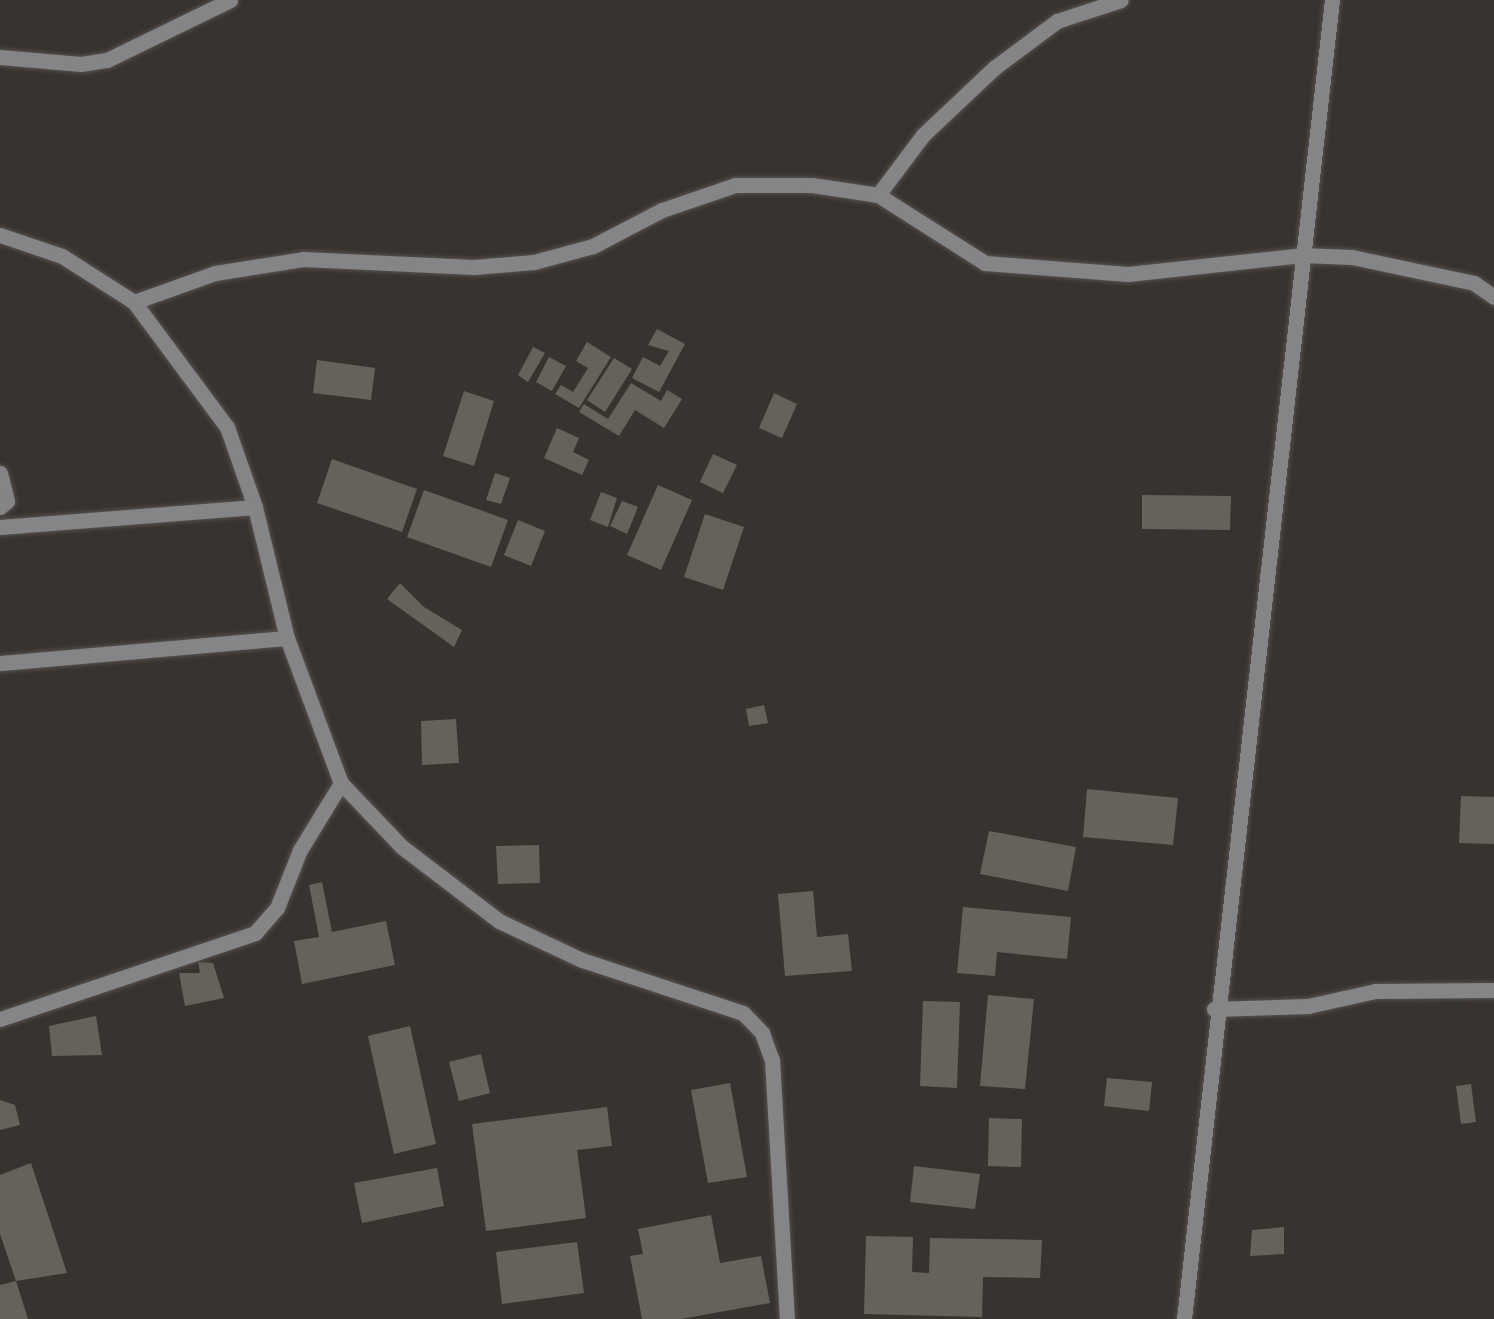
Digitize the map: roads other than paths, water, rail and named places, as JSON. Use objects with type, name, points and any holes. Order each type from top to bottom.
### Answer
[{"type":"street","points":[[0,57],[81,64],[107,60],[230,0]]},
{"type":"street","points":[[878,195],[923,135],[994,68],[1057,21],[1121,0]]},
{"type":"street","points":[[1184,1319],[1214,1009],[1332,0]]},
{"type":"street","points":[[134,302],[215,273],[303,259],[474,267],[534,262],[593,246],[662,210],[735,185],[812,185],[878,195],[984,263],[1128,274],[1302,255],[1352,257],[1474,283],[1494,297]]},
{"type":"street","points":[[0,236],[62,256],[134,302],[227,427],[255,507],[287,638],[340,783],[402,847],[499,921],[582,960],[743,1013],[762,1033],[772,1060],[787,1319]]},
{"type":"street","points":[[0,473],[7,501],[0,507]]},
{"type":"street","points":[[0,527],[255,507]]},
{"type":"street","points":[[0,663],[287,638]]},
{"type":"street","points":[[0,1019],[255,933],[277,908],[300,850],[340,783]]},
{"type":"street","points":[[1214,1009],[1308,1006],[1375,991],[1494,990]]}]
